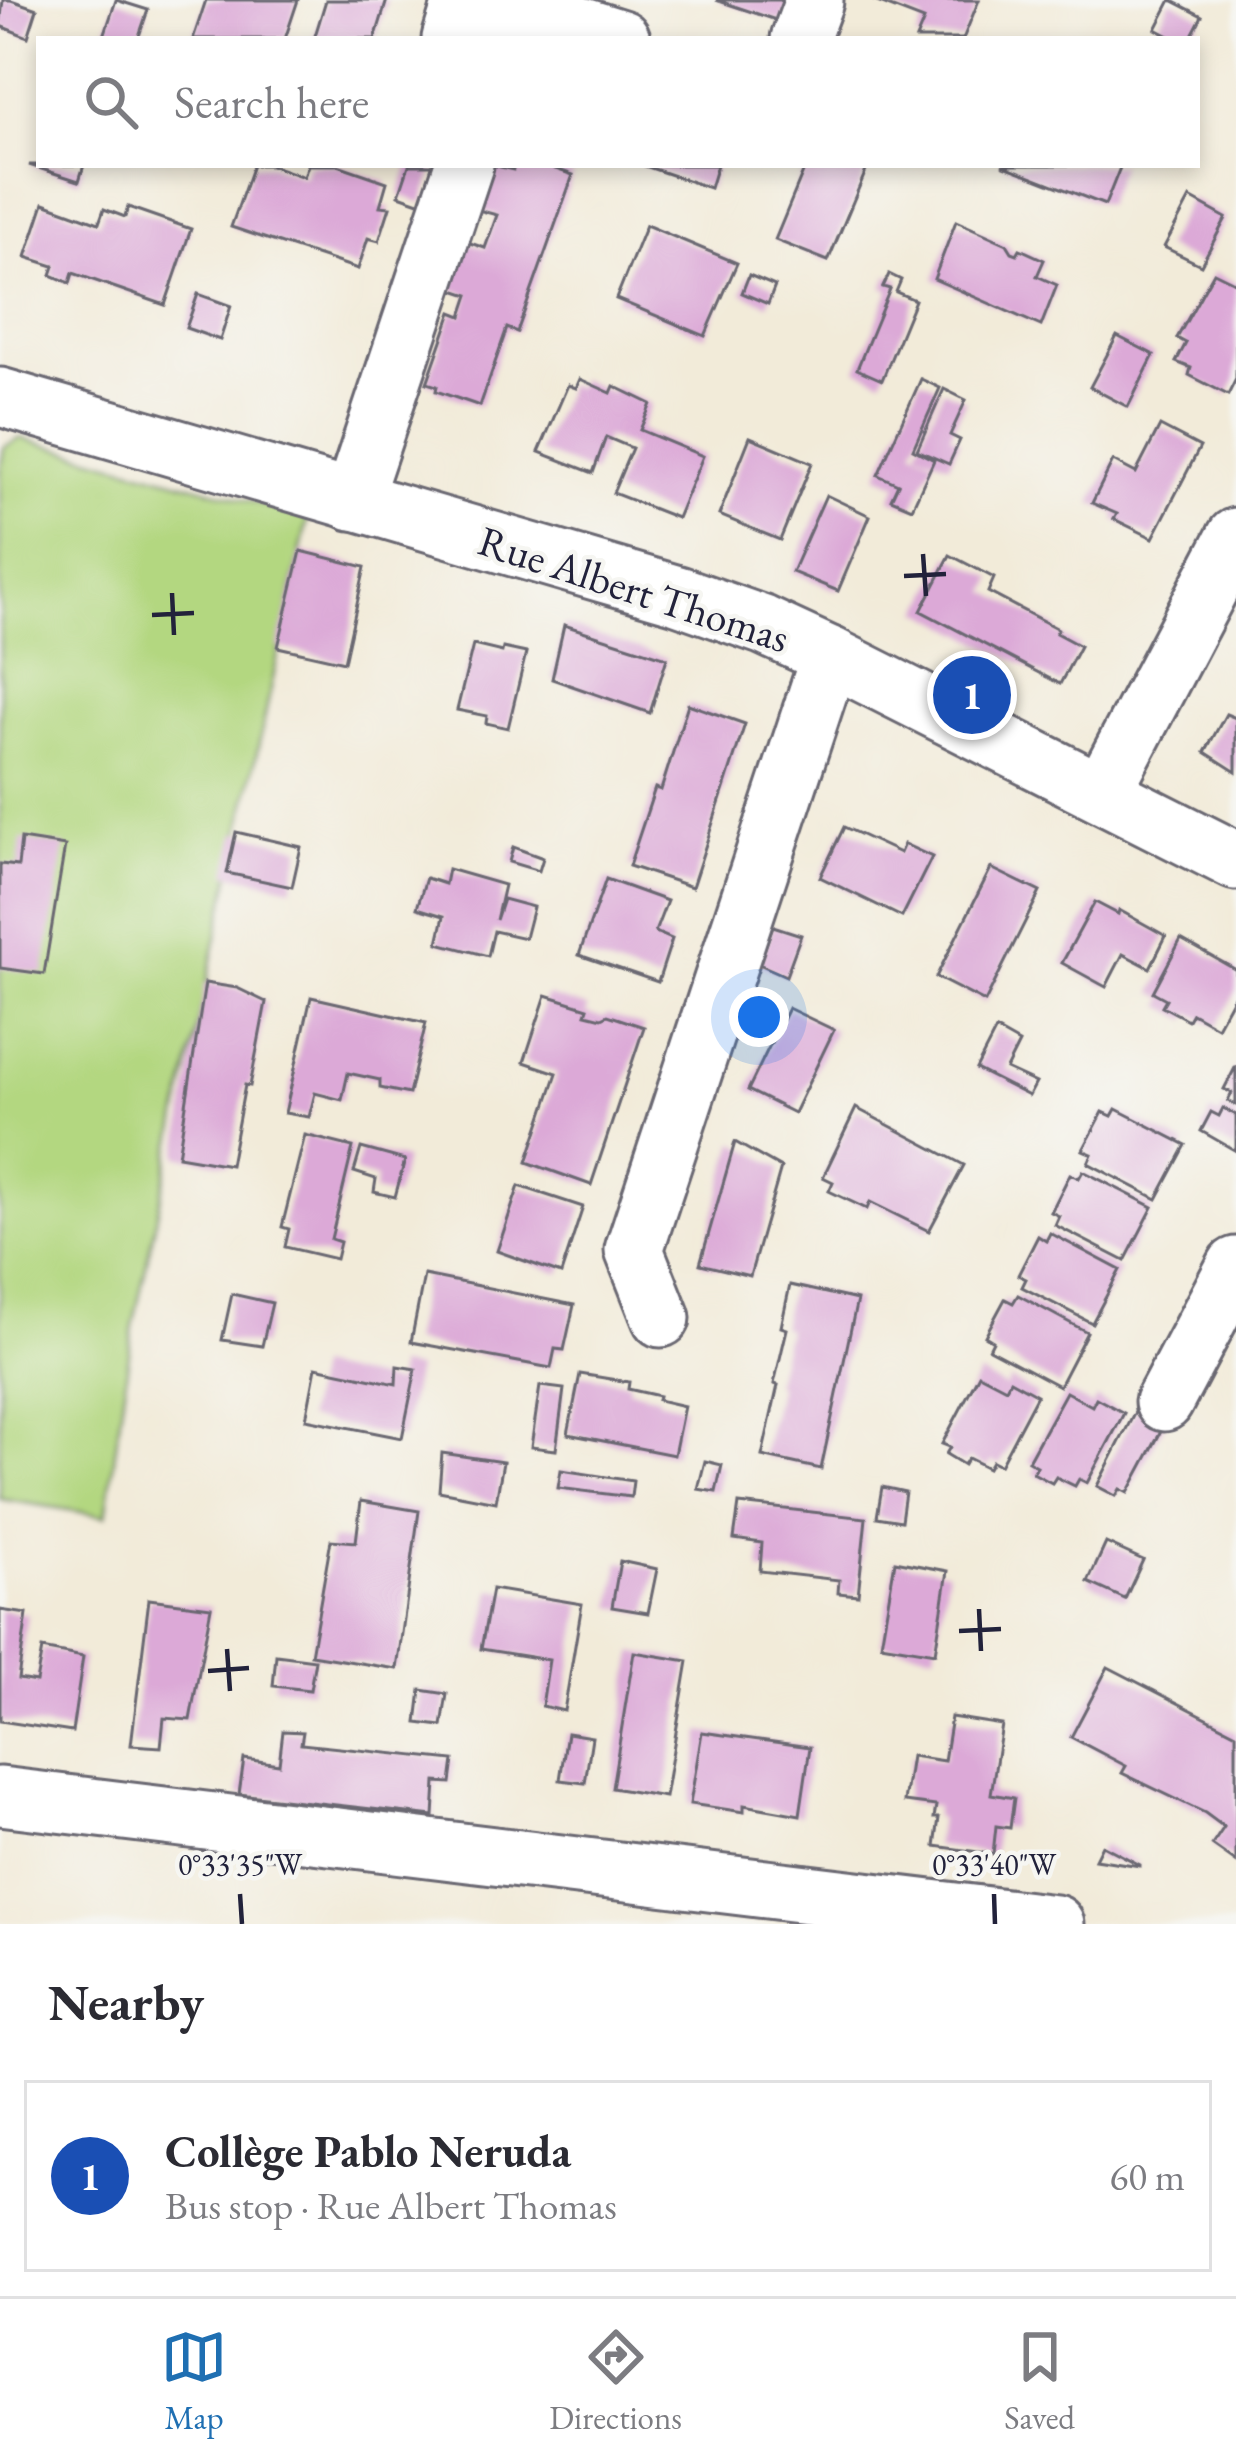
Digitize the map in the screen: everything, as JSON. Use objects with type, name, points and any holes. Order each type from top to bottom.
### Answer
[{"type":"street","points":[[801,36],[814,1]]},
{"type":"street","points":[[456,36],[496,11],[608,36]]},
{"type":"street","points":[[352,501],[463,168]]},
{"type":"street","name":"Rue Albert Thomas","points":[[0,397],[678,595],[763,625],[1236,861]]},
{"type":"street","points":[[1102,792],[1236,537]]},
{"type":"street","points":[[661,1318],[634,1250],[830,656]]},
{"type":"street","points":[[1164,1402],[1236,1266]]},
{"type":"street","points":[[0,1796],[1031,1922]]},
{"type":"green space","points":[[21,438],[308,517],[133,1326],[106,1516],[0,1499],[0,472],[4,447]]},
{"type":"building","points":[[3,0],[37,9],[28,37],[0,26]]},
{"type":"building","points":[[116,0],[148,10],[139,36],[104,36]]},
{"type":"building","points":[[206,0],[298,0],[286,36],[194,36]]},
{"type":"building","points":[[326,0],[387,0],[376,36],[315,36]]},
{"type":"building","points":[[716,0],[789,0],[782,22]]},
{"type":"building","points":[[872,0],[979,0],[964,36],[917,36],[924,20]]},
{"type":"building","points":[[1171,0],[1202,16],[1192,36],[1169,36],[1156,29]]},
{"type":"building","points":[[38,168],[83,168],[79,181]]},
{"type":"building","points":[[252,168],[278,168],[304,177],[307,168],[347,168],[387,182],[380,206],[390,207],[379,241],[368,238],[358,269],[231,227]]},
{"type":"building","points":[[408,168],[435,168],[422,203],[399,195]]},
{"type":"building","points":[[491,168],[553,168],[573,175],[517,332],[507,328],[480,406],[436,391],[437,386],[427,383],[452,312],[462,316],[469,295],[451,289],[467,242],[485,248],[497,215],[478,210]]},
{"type":"building","points":[[651,168],[716,168],[710,188]]},
{"type":"building","points":[[805,168],[867,168],[828,261],[775,240]]},
{"type":"building","points":[[1010,168],[1120,168],[1105,205]]},
{"type":"building","points":[[1190,198],[1226,218],[1201,265],[1164,247]]},
{"type":"building","points":[[44,203],[99,223],[104,209],[125,217],[128,207],[191,229],[165,305],[73,273],[70,283],[51,275],[54,266],[26,257]]},
{"type":"building","points":[[956,221],[1007,244],[1012,252],[1017,254],[1020,249],[1044,260],[1037,276],[1057,285],[1041,326],[934,279]]},
{"type":"building","points":[[646,225],[737,263],[705,336],[616,299]]},
{"type":"building","points":[[1214,272],[1236,283],[1236,379],[1228,395],[1189,375],[1191,368],[1176,362],[1186,343],[1177,338]]},
{"type":"building","points":[[889,274],[901,280],[896,292],[915,300],[882,380],[857,369],[890,289],[883,287]]},
{"type":"building","points":[[749,275],[775,286],[768,304],[742,293]]},
{"type":"building","points":[[198,294],[231,306],[220,340],[186,328]]},
{"type":"building","points":[[1117,336],[1154,355],[1128,407],[1090,387]]},
{"type":"building","points":[[580,379],[611,393],[614,386],[651,404],[640,430],[703,456],[677,518],[613,493],[632,448],[606,437],[593,473],[539,452],[568,385],[576,388]]},
{"type":"building","points":[[921,379],[940,388],[913,449],[934,460],[912,508],[891,499],[898,484],[878,475]]},
{"type":"building","points":[[944,389],[966,400],[950,435],[960,440],[949,464],[917,450]]},
{"type":"building","points":[[1160,426],[1200,447],[1153,538],[1092,503],[1113,461],[1136,473]]},
{"type":"building","points":[[750,437],[812,463],[780,540],[719,515]]},
{"type":"building","points":[[826,495],[870,516],[838,591],[792,572]]},
{"type":"building","points":[[301,551],[365,567],[344,662],[278,647]]},
{"type":"building","points":[[950,555],[994,578],[988,592],[1080,646],[1060,684],[921,611]]},
{"type":"building","points":[[564,625],[667,658],[650,713],[552,679]]},
{"type":"building","points":[[473,645],[526,653],[508,728],[486,723],[487,716],[457,710]]},
{"type":"building","points":[[688,704],[745,724],[692,887],[629,866],[655,788],[661,790]]},
{"type":"building","points":[[1226,714],[1236,718],[1236,772],[1205,752]]},
{"type":"building","points":[[844,827],[900,853],[904,844],[932,857],[902,917],[820,877]]},
{"type":"building","points":[[236,832],[301,847],[292,887],[227,873]]},
{"type":"building","points":[[21,839],[65,846],[44,974],[0,968],[0,864],[18,866]]},
{"type":"building","points":[[513,847],[543,858],[539,871],[509,862]]},
{"type":"building","points":[[991,868],[1040,892],[985,1002],[936,977]]},
{"type":"building","points":[[448,869],[504,885],[496,920],[503,899],[533,907],[525,938],[494,931],[488,956],[438,943],[444,916],[417,908],[426,878],[445,884]]},
{"type":"building","points":[[606,879],[667,901],[655,932],[672,939],[658,982],[579,955]]},
{"type":"building","points":[[1095,902],[1166,936],[1150,968],[1123,954],[1106,987],[1062,963]]},
{"type":"building","points":[[773,926],[801,935],[786,976],[759,964]]},
{"type":"building","points":[[1181,939],[1236,970],[1236,992],[1217,1027],[1192,1013],[1188,1020],[1162,1006],[1166,999],[1153,992]]},
{"type":"building","points":[[205,983],[237,988],[266,1002],[230,1165],[178,1156]]},
{"type":"building","points":[[546,995],[588,1008],[586,1014],[608,1015],[644,1027],[591,1185],[527,1162],[557,1073],[524,1062]]},
{"type":"building","points":[[311,997],[426,1023],[409,1094],[380,1088],[380,1080],[348,1073],[342,1100],[315,1093],[309,1117],[285,1113]]},
{"type":"building","points":[[788,1008],[834,1030],[794,1113],[748,1090]]},
{"type":"building","points":[[996,1030],[1019,1043],[1006,1069],[1036,1083],[1029,1096],[976,1069]]},
{"type":"building","points":[[1236,1066],[1236,1105],[1228,1101],[1232,1093],[1224,1089]]},
{"type":"building","points":[[856,1108],[964,1165],[929,1231],[870,1202],[867,1209],[829,1191],[833,1182],[823,1177]]},
{"type":"building","points":[[1223,1108],[1236,1115],[1236,1151],[1201,1131],[1211,1112],[1219,1116]]},
{"type":"building","points":[[1116,1109],[1186,1145],[1157,1199],[1088,1163],[1092,1154],[1083,1150],[1103,1112],[1112,1116]]},
{"type":"building","points":[[305,1135],[353,1147],[331,1239],[340,1242],[336,1259],[285,1247],[289,1229],[282,1227]]},
{"type":"building","points":[[735,1142],[781,1168],[750,1276],[700,1264]]},
{"type":"building","points":[[361,1148],[405,1160],[395,1197],[374,1192],[376,1179],[354,1172]]},
{"type":"building","points":[[1083,1171],[1153,1207],[1125,1261],[1055,1225],[1059,1216],[1051,1212],[1070,1174],[1079,1178]]},
{"type":"building","points":[[519,1186],[583,1207],[561,1274],[497,1251]]},
{"type":"building","points":[[1050,1233],[1120,1270],[1092,1323],[1022,1287],[1026,1279],[1018,1275],[1038,1236],[1046,1241]]},
{"type":"building","points":[[424,1275],[574,1305],[564,1350],[555,1349],[551,1368],[411,1342]]},
{"type":"building","points":[[790,1285],[857,1300],[821,1469],[762,1456],[778,1385],[774,1384],[787,1329],[781,1327]]},
{"type":"building","points":[[232,1294],[272,1303],[262,1346],[222,1340]]},
{"type":"building","points":[[1018,1295],[1087,1332],[1059,1386],[989,1349],[993,1341],[985,1336],[1005,1299],[1013,1303]]},
{"type":"building","points":[[397,1366],[416,1369],[402,1438],[306,1419],[316,1367],[396,1384]]},
{"type":"building","points":[[580,1374],[629,1382],[628,1389],[684,1406],[674,1455],[568,1434]]},
{"type":"building","points":[[979,1374],[1006,1388],[1010,1380],[1037,1395],[1000,1465],[992,1461],[988,1468],[968,1458],[964,1465],[946,1454],[950,1447],[942,1444]]},
{"type":"building","points":[[540,1386],[564,1389],[556,1450],[531,1447]]},
{"type":"building","points":[[1066,1392],[1092,1406],[1096,1398],[1124,1413],[1087,1483],[1079,1479],[1075,1486],[1056,1477],[1052,1483],[1033,1473],[1037,1466],[1028,1461]]},
{"type":"building","points":[[1137,1408],[1165,1424],[1128,1493],[1120,1489],[1116,1496],[1097,1486]]},
{"type":"building","points":[[442,1453],[503,1462],[496,1502],[439,1491]]},
{"type":"building","points":[[705,1461],[722,1465],[716,1492],[698,1489]]},
{"type":"building","points":[[561,1470],[633,1481],[631,1497],[558,1488]]},
{"type":"building","points":[[882,1487],[905,1492],[901,1521],[877,1517]]},
{"type":"building","points":[[361,1501],[419,1511],[397,1669],[311,1655],[331,1540],[356,1542]]},
{"type":"building","points":[[739,1504],[866,1518],[858,1595],[838,1593],[839,1580],[760,1571],[762,1543],[734,1539]]},
{"type":"building","points":[[1106,1543],[1143,1560],[1125,1599],[1088,1582]]},
{"type":"building","points":[[620,1561],[657,1569],[648,1613],[612,1607]]},
{"type":"building","points":[[895,1561],[948,1571],[935,1653],[881,1644]]},
{"type":"building","points":[[492,1589],[582,1604],[564,1711],[542,1706],[549,1660],[481,1649]]},
{"type":"building","points":[[149,1599],[211,1607],[190,1720],[164,1718],[161,1747],[131,1745]]},
{"type":"building","points":[[0,1610],[27,1614],[18,1679],[36,1682],[42,1649],[83,1657],[72,1732],[0,1721]]},
{"type":"building","points":[[634,1652],[688,1661],[665,1797],[612,1788]]},
{"type":"building","points":[[276,1655],[315,1660],[310,1690],[273,1686]]},
{"type":"building","points":[[1108,1667],[1236,1733],[1236,1862],[1212,1845],[1224,1827],[1122,1773],[1126,1766],[1071,1737]]},
{"type":"building","points":[[421,1690],[447,1694],[442,1726],[417,1723]]},
{"type":"building","points":[[951,1717],[1002,1725],[991,1794],[1014,1798],[1010,1828],[996,1826],[993,1854],[935,1846],[936,1806],[904,1802],[911,1756],[944,1761]]},
{"type":"building","points":[[283,1731],[303,1732],[301,1744],[454,1760],[451,1783],[436,1782],[434,1816],[239,1794],[244,1759],[279,1764]]},
{"type":"building","points":[[702,1732],[810,1747],[800,1815],[744,1805],[744,1812],[690,1804]]},
{"type":"building","points":[[567,1733],[592,1737],[585,1783],[560,1780]]},
{"type":"building","points":[[1102,1845],[1140,1865],[1140,1866],[1095,1859]]},
{"type":"place","name":"Collège Pablo Neruda","points":[[972,695]]}]
